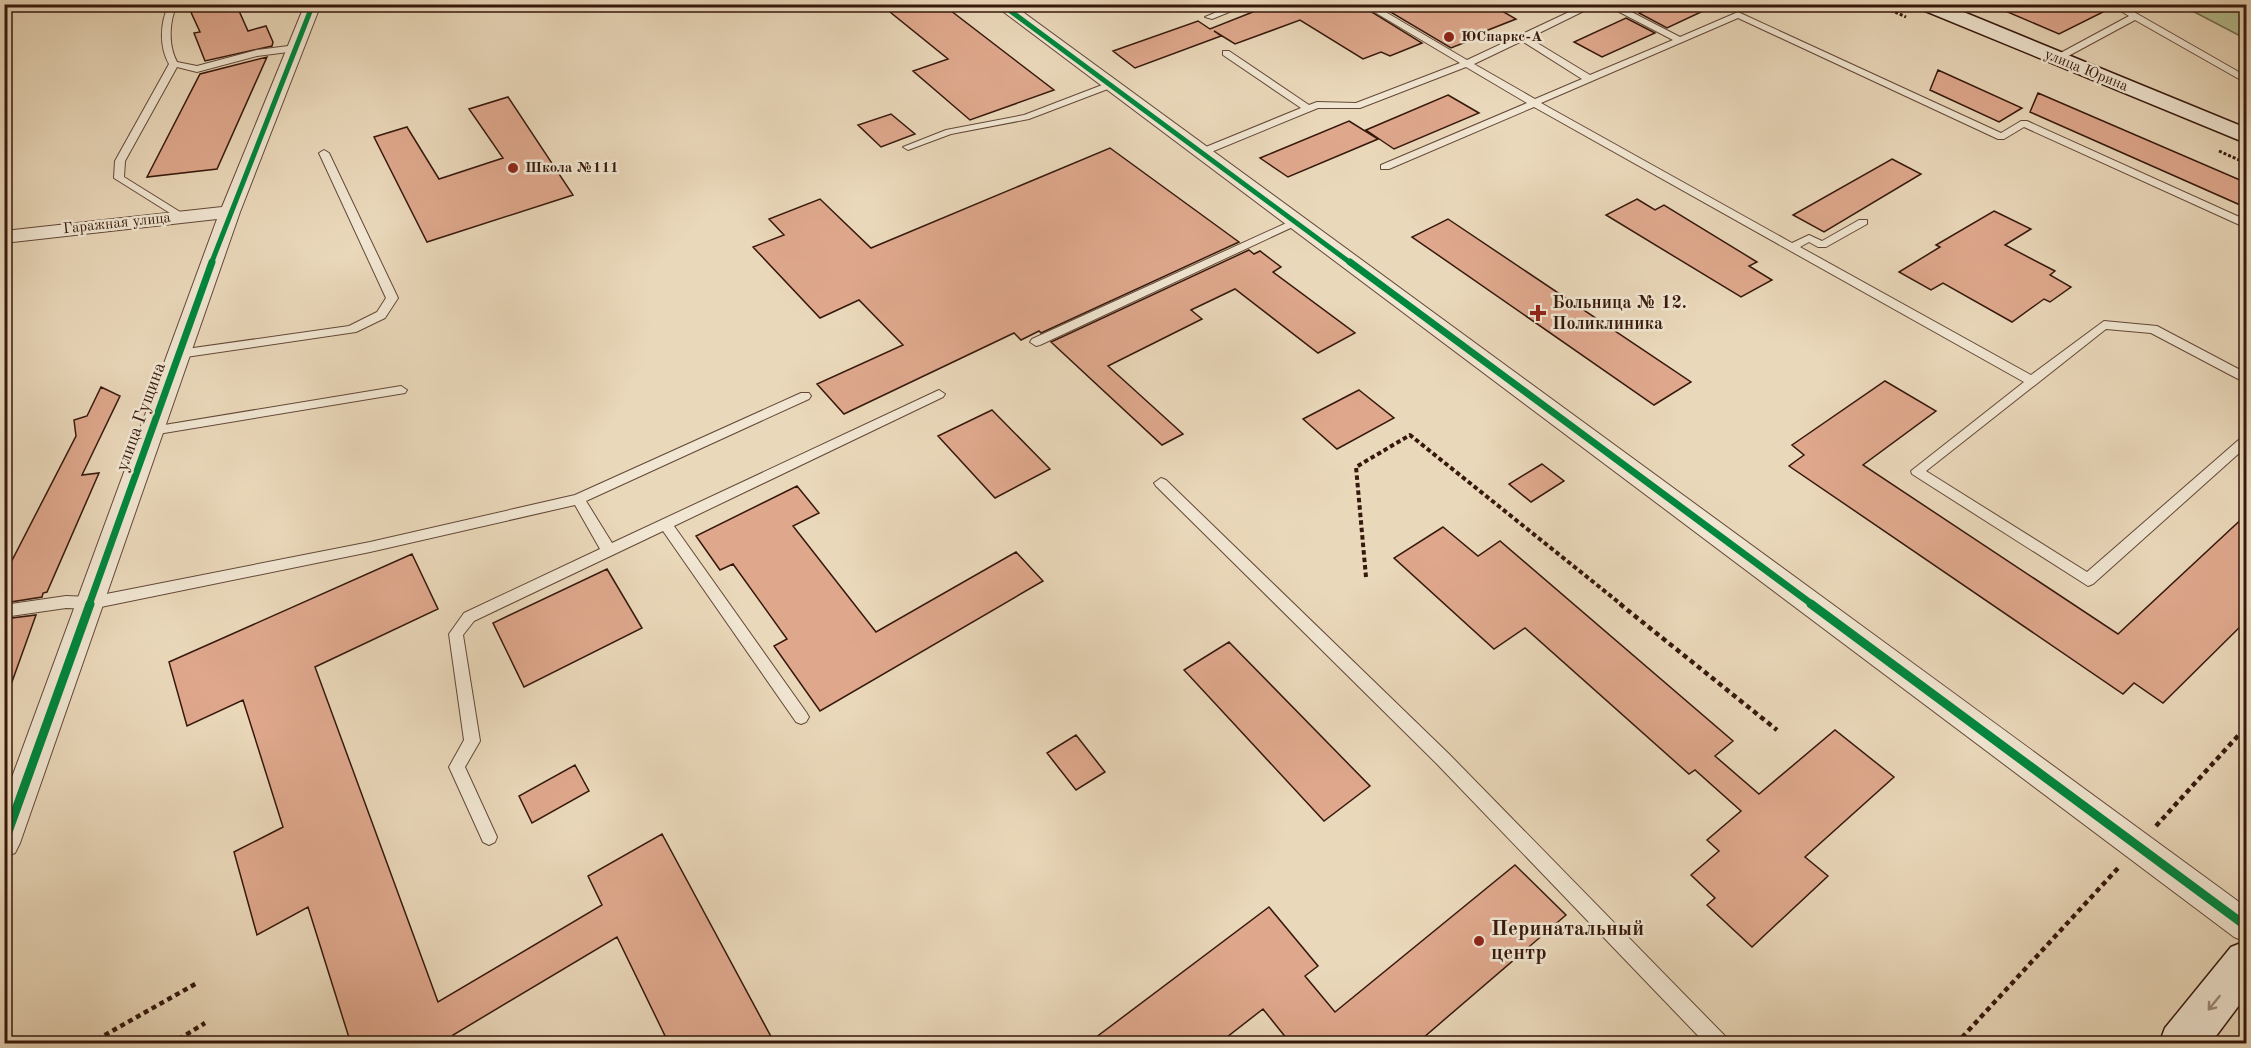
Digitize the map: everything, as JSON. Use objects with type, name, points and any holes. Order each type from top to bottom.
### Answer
[{"type":"main road","name":"улица Юрина","points":[[1925,4],[2247,136]]},
{"type":"main road","points":[[2181,1044],[2247,962]]},
{"type":"street","name":"улица Гущина","points":[[4,843],[230,212],[313,4]]},
{"type":"street","points":[[1001,4],[1293,223],[2247,926]]},
{"type":"street","name":"Гаражная улица","points":[[4,237],[230,212]]},
{"type":"lane","points":[[173,4],[168,12],[168,56],[174,64],[197,69],[257,53],[296,48]]},
{"type":"lane","points":[[1209,17],[1245,4]]},
{"type":"lane","points":[[1365,4],[1536,104],[2032,381]]},
{"type":"lane","points":[[1200,153],[1317,105],[1357,106],[1466,64],[1594,4]]},
{"type":"lane","points":[[1608,4],[1680,40]]},
{"type":"lane","points":[[2113,4],[2247,80]]},
{"type":"lane","points":[[1385,167],[1536,104],[1738,15],[2001,137],[2024,123],[2247,224]]},
{"type":"lane","points":[[2056,59],[2134,17]]},
{"type":"lane","points":[[1522,37],[1589,79]]},
{"type":"lane","points":[[1226,53],[1308,109]]},
{"type":"lane","points":[[174,64],[120,161],[119,178],[181,217]]},
{"type":"lane","points":[[908,147],[949,132],[1026,117],[1110,85]]},
{"type":"lane","points":[[179,354],[331,334],[369,323],[388,308],[392,298],[324,153]]},
{"type":"lane","points":[[1792,247],[1809,238],[1822,245],[1863,222]]},
{"type":"lane","points":[[1036,342],[1293,223]]},
{"type":"lane","points":[[2246,378],[2153,329],[2104,325],[1917,471],[2088,580],[2247,440]]},
{"type":"lane","points":[[152,431],[401,390]]},
{"type":"lane","points":[[489,837],[457,767],[472,741],[456,634],[470,617],[939,394]]},
{"type":"lane","points":[[4,611],[66,602],[91,603],[370,547],[578,499],[805,396]]},
{"type":"lane","points":[[1161,483],[1443,759],[1719,1044]]},
{"type":"lane","points":[[578,499],[609,551]]},
{"type":"lane","points":[[666,525],[801,717]]},
{"type":"path","points":[[1366,577],[1356,467],[1410,435],[1777,730]]},
{"type":"path","points":[[1956,1044],[2247,727]]},
{"type":"path","points":[[89,1044],[197,982]]},
{"type":"path","points":[[171,1044],[206,1023]]},
{"type":"green space","points":[[2181,5],[2245,5],[2246,39]]},
{"type":"building","points":[[204,4],[236,4],[248,31],[266,26],[273,42],[272,46],[205,61],[194,33],[200,32],[189,8]]},
{"type":"building","points":[[913,4],[942,4],[1054,90],[970,120],[913,71],[948,59],[890,12]]},
{"type":"building","points":[[1273,4],[1359,4],[1422,43],[1390,56],[1381,52],[1363,59],[1300,20],[1235,44],[1214,31],[1221,36],[1135,68],[1113,51],[1198,21],[1210,29]]},
{"type":"building","points":[[1377,4],[1490,4],[1516,19],[1451,48]]},
{"type":"building","points":[[1659,4],[1718,4],[1667,28],[1639,13]]},
{"type":"building","points":[[1989,4],[2107,4],[2111,8],[2059,34]]},
{"type":"building","points":[[1626,18],[1655,33],[1602,57],[1574,42]]},
{"type":"building","points":[[267,57],[217,169],[147,177],[200,74]]},
{"type":"building","points":[[1938,70],[2022,108],[1999,122],[1930,90]]},
{"type":"building","points":[[2038,93],[2247,183],[2247,208],[2030,112]]},
{"type":"building","points":[[1448,95],[1479,113],[1394,149],[1366,130]]},
{"type":"building","name":"Школа №111","points":[[508,97],[573,195],[427,242],[374,137],[407,127],[439,179],[503,158],[469,109]]},
{"type":"building","points":[[891,114],[915,134],[881,147],[858,125]]},
{"type":"building","points":[[1349,121],[1378,139],[1288,177],[1260,158]]},
{"type":"building","points":[[1110,148],[1239,242],[1041,333],[1039,331],[1021,340],[1014,333],[844,414],[817,384],[903,345],[859,300],[820,318],[753,247],[784,235],[769,219],[820,199],[871,248]]},
{"type":"building","points":[[1892,159],[1921,174],[1824,232],[1793,215]]},
{"type":"building","points":[[1637,199],[1655,210],[1664,205],[1757,262],[1749,266],[1772,280],[1741,297],[1606,215]]},
{"type":"building","points":[[1994,211],[2031,229],[2005,245],[2055,271],[2050,275],[2071,287],[2050,302],[2044,299],[2012,322],[1943,283],[1931,290],[1899,272],[1940,247],[1936,245]]},
{"type":"building","points":[[1448,219],[1691,382],[1654,405],[1412,237]]},
{"type":"building","points":[[1249,250],[1254,254],[1260,251],[1281,267],[1273,272],[1355,333],[1318,353],[1235,289],[1191,310],[1202,319],[1108,366],[1183,434],[1162,445],[1051,342]]},
{"type":"building","points":[[1885,381],[1936,411],[1863,465],[2118,634],[2247,514],[2247,620],[2163,703],[2134,683],[2123,694],[1789,466],[1804,455],[1792,445]]},
{"type":"building","points":[[101,387],[120,396],[82,475],[99,473],[47,592],[43,593],[42,597],[4,603],[4,576],[76,436],[74,420],[87,416]]},
{"type":"building","points":[[1359,390],[1394,418],[1337,449],[1303,419]]},
{"type":"building","points":[[992,410],[1050,469],[995,498],[938,436]]},
{"type":"building","points":[[1542,464],[1564,481],[1531,502],[1509,484]]},
{"type":"building","points":[[797,486],[819,513],[793,526],[876,632],[1016,552],[1043,581],[820,711],[774,646],[787,639],[733,564],[720,570],[696,536]]},
{"type":"building","points":[[1443,527],[1478,556],[1500,541],[1733,741],[1715,756],[1759,794],[1835,730],[1894,777],[1805,857],[1828,876],[1752,947],[1707,905],[1715,898],[1691,875],[1719,851],[1707,840],[1741,811],[1695,770],[1689,774],[1525,628],[1494,649],[1394,558]]},
{"type":"building","points":[[412,554],[438,609],[315,667],[438,1002],[602,905],[588,876],[662,834],[775,1044],[669,1044],[617,937],[453,1035],[457,1044],[351,1044],[308,907],[257,935],[234,852],[283,827],[243,700],[187,726],[169,662]]},
{"type":"building","points":[[607,569],[642,628],[524,687],[493,623]]},
{"type":"building","points":[[36,615],[8,693],[4,693],[4,619]]},
{"type":"building","points":[[1229,642],[1370,786],[1324,821],[1184,670]]},
{"type":"building","points":[[1076,735],[1105,772],[1076,790],[1047,753]]},
{"type":"building","points":[[575,765],[589,791],[532,823],[519,796]]},
{"type":"building","name":"Перинатальный центр","points":[[1515,865],[1566,915],[1416,1044],[1291,1044],[1263,1009],[1218,1044],[1087,1044],[1269,907],[1318,966],[1305,976],[1335,1012]]},
{"type":"cycle path","points":[[4,843],[230,212],[313,4]]},
{"type":"cycle path","points":[[1001,4],[2246,926]]},
{"type":"place","name":"ЮСпаркс-А","points":[[1449,37]]},
{"type":"place","name":"Школа №111","points":[[513,168]]},
{"type":"place","name":"Больница № 12. Поликлиника","points":[[1538,313]]},
{"type":"place","name":"Перинатальный центр","points":[[1479,941]]}]
